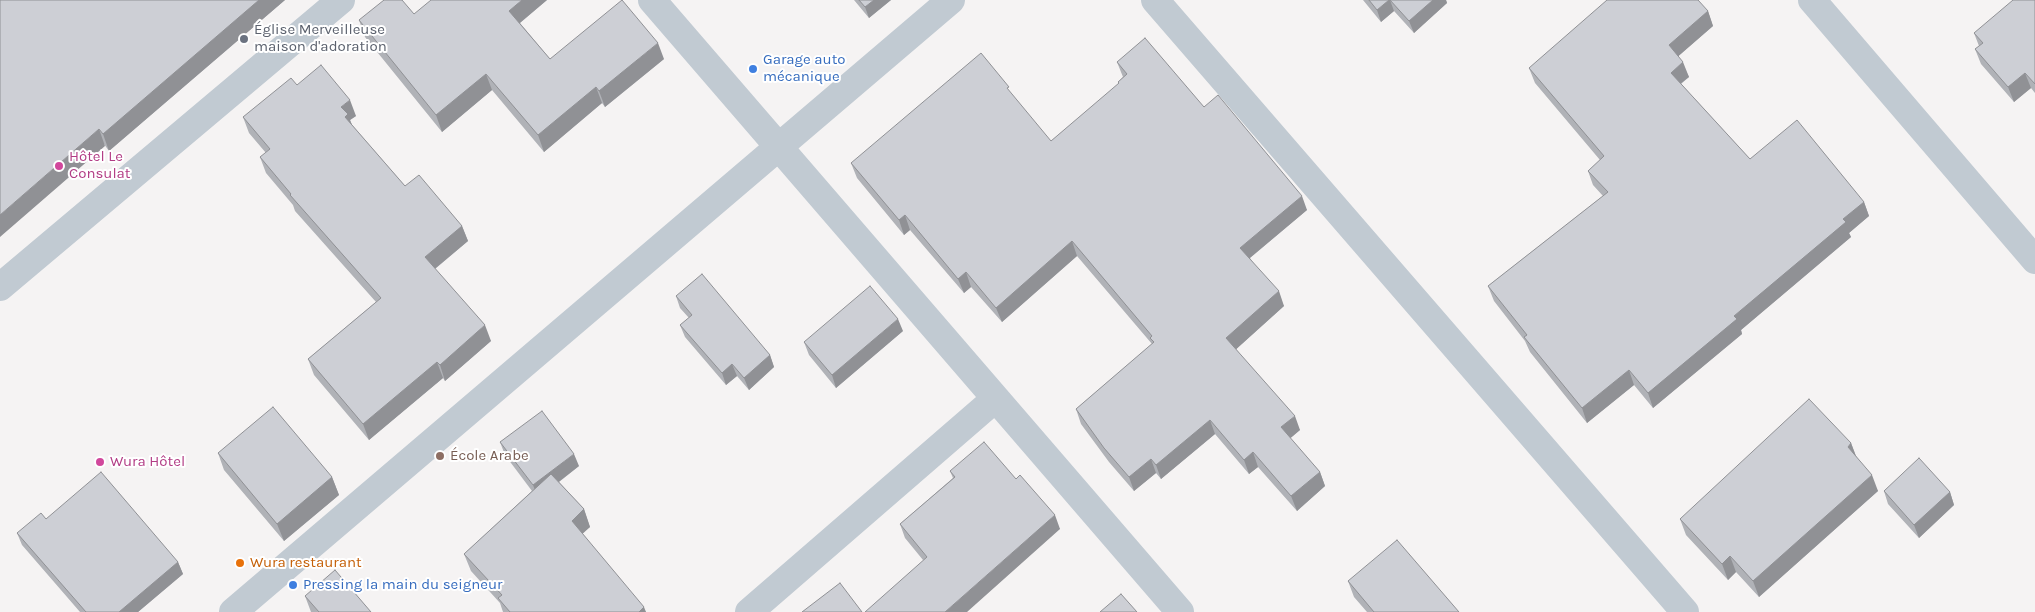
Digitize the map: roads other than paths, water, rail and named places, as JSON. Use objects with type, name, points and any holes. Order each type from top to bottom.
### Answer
[{"type":"street","points":[[0,287],[341,0]]},
{"type":"street","points":[[652,0],[1180,612]]},
{"type":"street","points":[[232,612],[951,0]]},
{"type":"street","points":[[1154,0],[1685,612]]},
{"type":"street","points":[[1812,0],[2035,260]]},
{"type":"street","points":[[749,612],[995,399]]},
{"type":"place","name":"Église Merveilleuse maison d'adoration","points":[[244,39]]},
{"type":"place","name":"Garage auto mécanique","points":[[753,69]]},
{"type":"place","name":"Hôtel Le Consulat","points":[[59,166]]},
{"type":"place","name":"École Arabe","points":[[440,456]]},
{"type":"place","name":"Wura Hôtel","points":[[100,462]]},
{"type":"place","name":"Wura restaurant","points":[[240,563]]},
{"type":"place","name":"Pressing la main du seigneur","points":[[293,585]]}]
